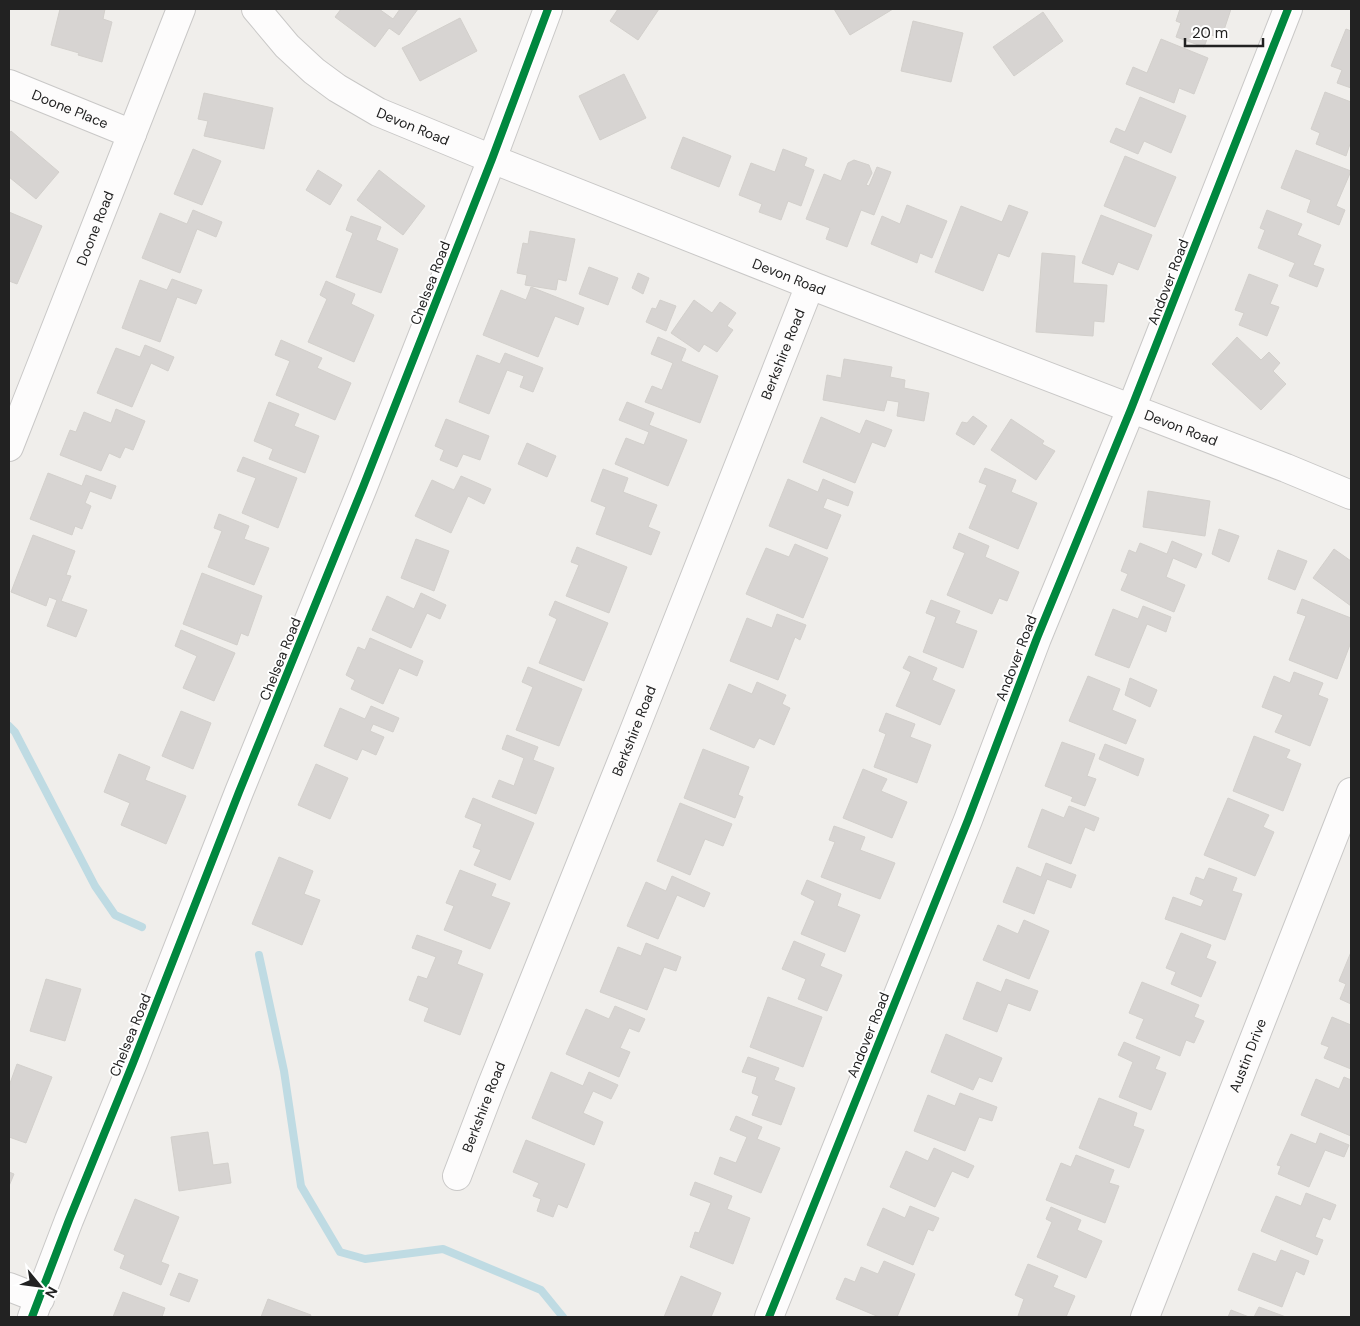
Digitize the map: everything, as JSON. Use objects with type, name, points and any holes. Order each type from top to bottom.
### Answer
[{"type":"street","name":"Doone Road","points":[[9,447],[17,404],[132,134],[181,9]]},
{"type":"street","name":"Devon Road","points":[[256,9],[287,46],[314,71],[337,88],[378,112],[492,159],[1351,495]]},
{"type":"street","name":"Chelsea Road","points":[[36,1308],[68,1220],[133,1063],[239,792],[370,469],[492,159],[548,9]]},
{"type":"street","name":"Andover Road","points":[[770,1317],[968,820],[1037,638],[1131,409],[1288,9]]},
{"type":"street","name":"Doone Place","points":[[9,84],[132,134]]},
{"type":"street","name":"Berkshire Road","points":[[456,1176],[810,284]]},
{"type":"street","name":"Austin Drive","points":[[1145,1317],[1351,792]]},
{"type":"street","points":[[9,1287],[36,1308]]},
{"type":"building","points":[[60,9],[105,9],[103,19],[112,22],[102,62],[51,45]]},
{"type":"building","points":[[341,9],[379,9],[393,19],[400,9],[418,9],[399,35],[389,28],[375,47],[335,17]]},
{"type":"building","points":[[618,9],[659,9],[638,40],[610,21]]},
{"type":"building","points":[[834,9],[893,9],[850,35]]},
{"type":"building","points":[[1180,9],[1231,9],[1221,39],[1209,34],[1204,47],[1176,37],[1181,23],[1176,21]]},
{"type":"building","points":[[1043,12],[1063,41],[1014,76],[993,47]]},
{"type":"building","points":[[460,18],[477,51],[420,81],[402,48]]},
{"type":"building","points":[[913,21],[963,33],[951,82],[901,71]]},
{"type":"building","points":[[1346,29],[1351,31],[1351,88],[1337,83],[1342,70],[1331,66]]},
{"type":"building","points":[[1161,39],[1208,58],[1194,94],[1179,88],[1174,103],[1126,84],[1133,67],[1147,73]]},
{"type":"building","points":[[624,74],[646,118],[600,140],[579,96]]},
{"type":"building","points":[[1325,92],[1351,102],[1351,145],[1346,156],[1316,144],[1320,133],[1311,129]]},
{"type":"building","points":[[204,93],[273,108],[264,149],[204,136],[208,121],[198,119]]},
{"type":"building","points":[[1140,97],[1186,116],[1171,153],[1144,141],[1138,154],[1110,142],[1116,128],[1125,132]]},
{"type":"building","points":[[11,131],[59,172],[36,199],[9,177],[9,134]]},
{"type":"building","points":[[683,137],[731,156],[719,187],[671,168]]},
{"type":"building","points":[[193,149],[221,161],[202,205],[174,194]]},
{"type":"building","points":[[783,149],[807,158],[804,166],[814,170],[801,206],[788,201],[781,220],[759,212],[762,204],[739,195],[751,163],[775,172]]},
{"type":"building","points":[[1296,150],[1351,171],[1336,206],[1345,210],[1339,225],[1307,212],[1311,200],[1281,188]]},
{"type":"building","points":[[1125,156],[1176,177],[1155,227],[1104,206]]},
{"type":"building","points":[[854,160],[869,165],[872,173],[866,185],[869,186],[877,167],[891,172],[874,215],[861,210],[847,247],[826,239],[830,228],[806,219],[824,174],[841,181],[848,163]]},
{"type":"building","points":[[318,170],[342,185],[330,205],[306,190]]},
{"type":"building","points":[[379,170],[425,206],[403,235],[357,200]]},
{"type":"building","points":[[907,205],[947,221],[932,258],[920,253],[917,263],[871,244],[882,216],[900,224]]},
{"type":"building","points":[[1009,205],[1028,212],[1009,257],[998,253],[983,291],[935,272],[961,206],[1002,222]]},
{"type":"building","points":[[193,210],[222,222],[216,237],[197,229],[180,273],[142,258],[160,213],[187,224]]},
{"type":"building","points":[[1267,210],[1302,224],[1297,235],[1321,245],[1313,265],[1324,269],[1317,287],[1289,276],[1295,263],[1258,248],[1265,230],[1260,228]]},
{"type":"building","points":[[9,212],[42,226],[17,284],[9,281]]},
{"type":"building","points":[[1101,215],[1152,235],[1138,270],[1118,262],[1113,275],[1082,263]]},
{"type":"building","points":[[351,216],[381,227],[376,240],[398,249],[381,293],[336,277],[353,233],[346,230]]},
{"type":"building","points":[[530,231],[575,239],[566,281],[558,279],[556,290],[525,285],[527,275],[517,273],[523,243],[528,244]]},
{"type":"building","points":[[1042,253],[1075,256],[1073,283],[1107,285],[1104,322],[1094,321],[1093,336],[1036,332]]},
{"type":"building","points":[[589,267],[618,278],[608,305],[579,294]]},
{"type":"building","points":[[638,273],[649,278],[643,294],[632,288]]},
{"type":"building","points":[[1249,274],[1278,285],[1270,304],[1279,307],[1267,336],[1239,325],[1244,313],[1235,310]]},
{"type":"building","points":[[172,279],[202,290],[196,304],[177,297],[160,342],[122,328],[140,280],[167,290]]},
{"type":"building","points":[[326,281],[355,294],[351,304],[374,315],[354,362],[308,342],[327,299],[320,295]]},
{"type":"building","points":[[531,287],[584,308],[578,325],[555,316],[538,357],[483,335],[501,290],[526,300]]},
{"type":"building","points":[[660,300],[676,306],[666,331],[646,322],[652,308],[656,309]]},
{"type":"building","points":[[694,300],[712,313],[720,302],[736,313],[727,326],[733,330],[717,352],[704,344],[699,352],[671,333]]},
{"type":"building","points":[[658,337],[686,349],[681,361],[718,376],[700,423],[645,402],[652,386],[662,390],[673,363],[651,354]]},
{"type":"building","points":[[1237,337],[1261,360],[1269,352],[1280,363],[1273,371],[1286,384],[1261,410],[1212,364]]},
{"type":"building","points":[[281,340],[322,358],[317,368],[351,383],[335,420],[276,395],[290,361],[275,355]]},
{"type":"building","points":[[145,345],[174,357],[168,371],[151,363],[132,407],[97,393],[116,348],[140,357]]},
{"type":"building","points":[[505,353],[543,368],[533,392],[520,387],[524,376],[507,370],[489,414],[459,402],[477,355],[500,364]]},
{"type":"building","points":[[844,359],[892,367],[890,377],[905,380],[904,388],[929,393],[924,421],[897,416],[899,402],[887,400],[884,411],[823,400],[827,375],[841,378]]},
{"type":"building","points":[[269,402],[299,414],[294,426],[319,436],[305,473],[269,459],[273,449],[254,441]]},
{"type":"building","points":[[627,402],[654,413],[649,425],[687,440],[668,486],[615,464],[626,438],[644,445],[649,432],[619,420]]},
{"type":"building","points":[[116,409],[145,421],[133,450],[125,447],[120,458],[109,453],[101,471],[60,455],[70,430],[76,432],[84,412],[111,423]]},
{"type":"building","points":[[973,416],[987,426],[974,445],[956,434],[962,422],[967,423]]},
{"type":"building","points":[[821,417],[860,434],[866,420],[892,430],[885,447],[872,442],[855,483],[803,462]]},
{"type":"building","points":[[446,419],[489,436],[480,460],[463,454],[457,467],[440,460],[444,450],[435,446]]},
{"type":"building","points":[[1011,419],[1044,441],[1042,444],[1055,451],[1036,480],[991,450]]},
{"type":"building","points":[[527,443],[556,456],[547,477],[518,464]]},
{"type":"building","points":[[243,457],[297,478],[278,528],[242,513],[256,478],[237,471]]},
{"type":"building","points":[[985,468],[1016,480],[1011,492],[1037,503],[1018,549],[969,528],[987,485],[979,482]]},
{"type":"building","points":[[603,469],[628,478],[623,492],[657,505],[648,527],[660,532],[651,555],[596,534],[606,507],[591,501]]},
{"type":"building","points":[[48,473],[82,486],[86,475],[116,486],[111,499],[90,491],[85,503],[91,506],[82,529],[75,526],[72,535],[30,519]]},
{"type":"building","points":[[461,476],[491,489],[484,504],[468,496],[451,533],[415,516],[432,480],[454,490]]},
{"type":"building","points":[[788,479],[818,492],[823,479],[853,492],[848,506],[827,498],[823,508],[841,515],[827,549],[769,526]]},
{"type":"building","points":[[1148,491],[1210,501],[1205,536],[1143,527]]},
{"type":"building","points":[[219,514],[249,526],[244,539],[269,548],[254,585],[208,567],[222,531],[214,528]]},
{"type":"building","points":[[1219,529],[1239,536],[1229,562],[1212,554]]},
{"type":"building","points":[[959,533],[989,546],[985,557],[1019,572],[1007,601],[999,598],[992,614],[947,595],[965,553],[953,548]]},
{"type":"building","points":[[33,535],[75,551],[66,575],[71,576],[61,601],[87,610],[76,637],[47,626],[57,600],[49,597],[46,606],[11,592]]},
{"type":"building","points":[[416,539],[449,551],[434,591],[401,578]]},
{"type":"building","points":[[1172,541],[1202,554],[1196,568],[1173,558],[1166,577],[1185,585],[1174,612],[1121,590],[1128,574],[1121,571],[1129,550],[1136,553],[1140,543],[1167,554]]},
{"type":"building","points":[[795,544],[828,558],[803,618],[746,594],[766,548],[789,557]]},
{"type":"building","points":[[577,547],[627,567],[609,613],[566,596],[579,565],[571,562]]},
{"type":"building","points":[[1334,549],[1351,561],[1351,606],[1313,578]]},
{"type":"building","points":[[1278,550],[1307,561],[1295,590],[1268,579]]},
{"type":"building","points":[[202,573],[262,596],[248,636],[241,633],[237,645],[183,624]]},
{"type":"building","points":[[421,593],[446,605],[440,619],[427,613],[411,648],[372,630],[387,596],[414,609]]},
{"type":"building","points":[[1302,599],[1351,618],[1351,642],[1337,679],[1289,660],[1306,616],[1297,613]]},
{"type":"building","points":[[931,600],[960,611],[955,623],[977,631],[963,668],[923,652],[936,617],[926,613]]},
{"type":"building","points":[[555,601],[608,623],[584,681],[539,663],[557,619],[549,615]]},
{"type":"building","points":[[1143,606],[1171,617],[1166,632],[1147,624],[1129,668],[1095,655],[1113,609],[1138,619]]},
{"type":"building","points":[[777,614],[806,625],[800,640],[795,637],[778,680],[730,661],[747,618],[772,628]]},
{"type":"building","points":[[181,630],[235,653],[214,701],[183,688],[197,656],[175,646]]},
{"type":"building","points":[[370,638],[423,661],[417,676],[399,668],[383,704],[351,689],[355,680],[346,675],[358,647],[365,650]]},
{"type":"building","points":[[909,656],[937,668],[932,680],[955,690],[940,725],[896,706],[911,672],[903,668]]},
{"type":"building","points":[[528,667],[582,689],[559,746],[516,730],[533,687],[522,682]]},
{"type":"building","points":[[1294,672],[1323,683],[1318,695],[1328,699],[1310,746],[1275,732],[1283,715],[1262,707],[1274,676],[1290,683]]},
{"type":"building","points":[[1088,676],[1120,689],[1112,710],[1136,720],[1126,744],[1069,721]]},
{"type":"building","points":[[1130,678],[1157,690],[1150,707],[1125,695]]},
{"type":"building","points":[[757,682],[786,695],[782,704],[790,708],[774,745],[759,738],[754,748],[710,729],[729,684],[752,694]]},
{"type":"building","points":[[371,706],[399,718],[393,732],[373,724],[370,731],[384,737],[376,755],[362,749],[357,760],[324,746],[340,708],[365,719]]},
{"type":"building","points":[[181,711],[211,723],[193,769],[162,756]]},
{"type":"building","points":[[886,713],[915,724],[910,737],[931,745],[917,783],[874,767],[886,734],[879,731]]},
{"type":"building","points":[[507,735],[538,747],[533,760],[554,768],[536,814],[492,797],[499,780],[514,786],[524,758],[502,749]]},
{"type":"building","points":[[1254,736],[1290,750],[1286,758],[1301,764],[1283,811],[1233,791]]},
{"type":"building","points":[[1062,742],[1095,754],[1087,776],[1096,779],[1085,806],[1071,801],[1073,797],[1045,786]]},
{"type":"building","points":[[1105,744],[1144,759],[1138,776],[1099,759]]},
{"type":"building","points":[[703,749],[749,767],[738,795],[743,797],[735,818],[684,798]]},
{"type":"building","points":[[119,754],[150,767],[145,780],[186,796],[166,844],[121,825],[130,803],[104,792]]},
{"type":"building","points":[[316,764],[348,778],[330,819],[298,805]]},
{"type":"building","points":[[863,769],[887,779],[881,791],[907,802],[892,838],[843,818]]},
{"type":"building","points":[[473,798],[534,823],[510,880],[474,865],[481,850],[473,847],[482,824],[465,817]]},
{"type":"building","points":[[1228,798],[1269,815],[1263,827],[1274,832],[1255,876],[1204,855]]},
{"type":"building","points":[[680,803],[732,824],[723,846],[705,839],[690,875],[657,861]]},
{"type":"building","points":[[1069,806],[1099,818],[1094,831],[1085,827],[1071,864],[1028,847],[1042,809],[1064,818]]},
{"type":"building","points":[[834,826],[865,837],[860,850],[895,863],[880,899],[821,877],[835,842],[829,840]]},
{"type":"building","points":[[279,857],[313,871],[304,894],[320,900],[302,945],[252,924]]},
{"type":"building","points":[[1046,863],[1076,875],[1071,888],[1047,879],[1034,914],[1003,902],[1017,867],[1041,877]]},
{"type":"building","points":[[1209,868],[1237,878],[1232,891],[1242,894],[1225,940],[1165,919],[1173,897],[1201,907],[1204,900],[1190,894],[1196,877],[1204,880]]},
{"type":"building","points":[[460,870],[496,884],[491,896],[510,903],[490,949],[444,930],[454,906],[446,903]]},
{"type":"building","points":[[672,876],[710,893],[704,907],[677,895],[658,939],[627,926],[646,882],[666,891]]},
{"type":"building","points":[[807,880],[841,894],[837,906],[860,915],[845,952],[801,934],[815,901],[801,894]]},
{"type":"building","points":[[1024,920],[1049,931],[1029,979],[983,960],[998,925],[1018,934]]},
{"type":"building","points":[[1181,933],[1211,945],[1206,958],[1216,962],[1201,997],[1171,984],[1176,972],[1166,968]]},
{"type":"building","points":[[417,935],[462,951],[457,964],[483,974],[460,1035],[424,1021],[429,1008],[409,1000],[418,976],[427,979],[436,957],[412,948]]},
{"type":"building","points":[[794,941],[825,954],[820,966],[842,975],[827,1011],[798,999],[806,979],[782,969]]},
{"type":"building","points":[[646,943],[681,957],[676,971],[664,967],[647,1010],[600,992],[618,947],[641,956]]},
{"type":"building","points":[[1351,952],[1351,1004],[1340,999],[1346,984],[1339,981]]},
{"type":"building","points":[[46,979],[81,989],[65,1041],[30,1031]]},
{"type":"building","points":[[1006,979],[1038,991],[1030,1011],[1008,1003],[997,1032],[963,1019],[977,982],[1001,992]]},
{"type":"building","points":[[1142,982],[1199,1005],[1194,1017],[1204,1021],[1194,1043],[1186,1040],[1180,1056],[1136,1038],[1144,1019],[1129,1013]]},
{"type":"building","points":[[768,997],[822,1017],[803,1067],[750,1047]]},
{"type":"building","points":[[615,1006],[645,1019],[639,1032],[629,1028],[620,1048],[630,1052],[619,1077],[566,1054],[586,1009],[609,1019]]},
{"type":"building","points":[[1332,1017],[1351,1025],[1351,1069],[1324,1058],[1329,1047],[1321,1044]]},
{"type":"building","points":[[946,1034],[1002,1058],[992,1082],[979,1077],[973,1090],[931,1072]]},
{"type":"building","points":[[1124,1042],[1160,1057],[1155,1069],[1166,1073],[1151,1110],[1119,1097],[1133,1062],[1118,1055]]},
{"type":"building","points":[[748,1057],[779,1068],[774,1080],[795,1088],[781,1125],[752,1115],[759,1096],[752,1093],[757,1077],[742,1072]]},
{"type":"building","points":[[17,1064],[52,1077],[26,1143],[9,1137],[9,1086]]},
{"type":"building","points":[[551,1072],[583,1086],[589,1072],[618,1085],[611,1099],[593,1091],[583,1113],[603,1122],[594,1145],[532,1118]]},
{"type":"building","points":[[1344,1077],[1351,1080],[1351,1136],[1301,1115],[1316,1079],[1339,1089]]},
{"type":"building","points":[[960,1093],[997,1107],[992,1121],[979,1117],[965,1151],[914,1131],[928,1095],[955,1106]]},
{"type":"building","points":[[1099,1098],[1137,1113],[1133,1126],[1144,1130],[1129,1168],[1079,1148]]},
{"type":"building","points":[[736,1116],[762,1127],[757,1139],[780,1148],[761,1193],[714,1174],[720,1157],[736,1163],[747,1137],[730,1130]]},
{"type":"building","points":[[208,1132],[213,1165],[228,1163],[231,1183],[179,1191],[171,1137]]},
{"type":"building","points":[[1320,1133],[1349,1145],[1344,1157],[1325,1150],[1309,1187],[1278,1174],[1281,1166],[1277,1165],[1291,1134],[1316,1144]]},
{"type":"building","points":[[526,1140],[585,1164],[567,1208],[558,1204],[553,1217],[537,1211],[541,1199],[533,1196],[539,1183],[513,1172]]},
{"type":"building","points":[[934,1148],[974,1166],[968,1178],[952,1171],[935,1207],[890,1187],[906,1151],[928,1161]]},
{"type":"building","points":[[1076,1155],[1114,1170],[1109,1183],[1119,1186],[1105,1223],[1046,1200],[1061,1163],[1071,1167]]},
{"type":"building","points":[[9,1172],[14,1174],[9,1186]]},
{"type":"building","points":[[695,1182],[732,1196],[727,1209],[750,1218],[733,1264],[690,1247],[695,1232],[699,1233],[711,1203],[690,1195]]},
{"type":"building","points":[[1306,1193],[1336,1205],[1330,1220],[1323,1217],[1315,1237],[1323,1240],[1317,1255],[1261,1231],[1276,1196],[1301,1206]]},
{"type":"building","points":[[135,1199],[179,1217],[161,1262],[169,1265],[161,1285],[120,1268],[125,1255],[114,1250]]},
{"type":"building","points":[[910,1206],[939,1218],[933,1231],[928,1229],[913,1265],[867,1245],[883,1208],[905,1218]]},
{"type":"building","points":[[1051,1207],[1081,1220],[1077,1230],[1102,1241],[1086,1278],[1037,1257],[1052,1222],[1046,1219]]},
{"type":"building","points":[[1281,1250],[1309,1261],[1304,1275],[1296,1271],[1282,1307],[1238,1290],[1253,1253],[1276,1262]]},
{"type":"building","points":[[884,1261],[915,1274],[897,1317],[879,1317],[836,1299],[845,1278],[855,1282],[861,1267],[878,1274]]},
{"type":"building","points":[[1028,1264],[1058,1276],[1053,1287],[1075,1296],[1066,1317],[1018,1316],[1024,1299],[1015,1295]]},
{"type":"building","points":[[179,1273],[198,1280],[189,1302],[170,1295]]},
{"type":"building","points":[[681,1276],[721,1293],[711,1317],[664,1317]]},
{"type":"building","points":[[123,1292],[165,1308],[162,1317],[113,1317]]},
{"type":"building","points":[[268,1299],[311,1315],[310,1317],[261,1317]]},
{"type":"building","points":[[1259,1307],[1286,1317],[1254,1317]]},
{"type":"building","points":[[1231,1310],[1249,1317],[1228,1317]]},
{"type":"waterway","points":[[9,726],[15,732],[95,886],[115,915],[142,927]]},
{"type":"waterway","points":[[259,955],[284,1071],[301,1186],[340,1252],[365,1259],[443,1249],[541,1290],[563,1317]]},
{"type":"cycle path","points":[[32,1317],[239,792],[363,487],[492,159],[548,9]]},
{"type":"cycle path","points":[[769,1317],[968,820],[1037,638],[1131,409],[1288,9]]}]
